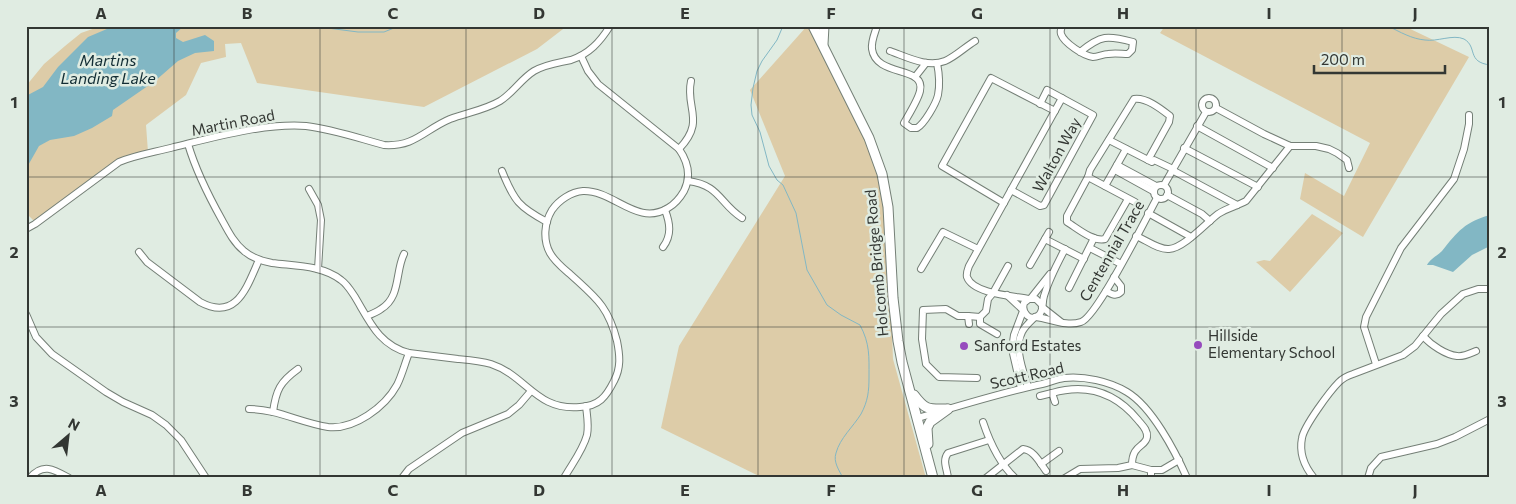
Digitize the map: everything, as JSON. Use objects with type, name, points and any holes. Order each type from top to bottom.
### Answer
[{"type":"main road","name":"Holcomb Bridge Road","points":[[813,26],[869,138],[882,174],[888,208],[895,320],[902,362],[933,478]]},
{"type":"main road","points":[[823,47],[824,26]]},
{"type":"main road","points":[[910,390],[925,408],[931,410],[948,409]]},
{"type":"main road","points":[[927,452],[929,440],[927,428],[932,419],[948,409]]},
{"type":"street","name":"Martin Road","points":[[26,229],[119,162],[188,144],[255,129],[288,126],[325,129],[384,145],[403,144],[416,139],[448,120],[499,101],[527,76],[540,68],[580,56],[596,45],[610,26]]},
{"type":"street","points":[[877,26],[872,42],[872,50],[875,57],[886,67],[915,76],[918,82],[920,92],[904,123],[911,128],[917,128],[922,125],[938,96],[939,76],[937,63]]},
{"type":"street","points":[[1062,26],[1061,33],[1064,39],[1080,52],[1084,54],[1093,56],[1128,54],[1132,50],[1133,42],[1104,37],[1080,52]]},
{"type":"street","points":[[890,51],[926,63],[937,63],[946,61],[975,41]]},
{"type":"street","points":[[188,144],[200,179],[231,237],[243,251],[259,260],[318,269],[332,274],[345,283],[375,330],[385,341],[396,348],[409,352],[490,364],[508,372],[543,400],[554,405],[575,408],[591,406],[598,402],[609,390],[619,370],[619,352],[613,325],[604,307],[551,255],[545,238],[547,222],[552,210],[560,201],[571,194],[582,191],[598,193],[640,212],[653,213],[665,210],[673,205],[685,190],[688,181],[687,164],[680,149],[598,84],[580,56]]},
{"type":"street","points":[[915,76],[926,63]]},
{"type":"street","name":"Walton Way","points":[[1004,203],[942,166],[992,78],[1055,111]]},
{"type":"street","points":[[680,149],[688,138],[693,124],[689,90],[690,81]]},
{"type":"street","name":"Walton Way","points":[[1011,190],[1040,206],[1044,205],[1093,115],[1048,90],[1040,104]]},
{"type":"street","name":"Walton Way","points":[[1030,298],[993,293],[980,289],[973,285],[967,277],[969,266],[978,249],[1062,98]]},
{"type":"street","points":[[1128,198],[1105,239],[1094,238],[1067,222],[1067,216],[1090,170],[1134,99],[1139,98],[1170,116],[1169,122],[1148,160]]},
{"type":"street","points":[[1206,112],[1201,105],[1207,98],[1214,99],[1216,108]]},
{"type":"street","points":[[1206,112],[1211,112],[1216,108]]},
{"type":"street","points":[[1216,108],[1290,146],[1316,146],[1329,149],[1347,160],[1349,168]]},
{"type":"street","points":[[1164,185],[1206,112]]},
{"type":"street","points":[[1376,364],[1364,327],[1366,316],[1401,248],[1454,179],[1464,149],[1469,115]]},
{"type":"street","points":[[1197,126],[1273,168]]},
{"type":"street","points":[[1109,140],[1152,162],[1154,160],[1238,205]]},
{"type":"street","points":[[1136,236],[1166,249],[1177,246],[1191,237],[1218,214],[1233,205],[1246,201],[1290,146]]},
{"type":"street","points":[[1105,186],[1126,148]]},
{"type":"street","points":[[1184,148],[1258,187]]},
{"type":"street","points":[[1116,167],[1155,188]]},
{"type":"street","points":[[502,171],[510,191],[518,203],[547,222]]},
{"type":"street","points":[[1088,177],[1135,202]]},
{"type":"street","points":[[688,181],[701,183],[712,189],[742,218]]},
{"type":"street","name":"Centennial Trace","points":[[1159,184],[1164,185],[1168,190],[1167,195],[1162,199],[1157,198],[1154,195],[1155,188],[1159,184]]},
{"type":"street","points":[[309,189],[318,206],[322,220],[318,269]]},
{"type":"street","points":[[1167,195],[1202,214],[1210,221]]},
{"type":"street","name":"Centennial Trace","points":[[1036,317],[1071,325],[1084,322],[1114,278],[1157,198]]},
{"type":"street","points":[[663,248],[670,230],[665,210]]},
{"type":"street","points":[[1148,213],[1191,237]]},
{"type":"street","points":[[922,269],[943,232],[978,249]]},
{"type":"street","points":[[1030,266],[1047,236],[1065,249],[1084,259]]},
{"type":"street","points":[[1069,288],[1094,238]]},
{"type":"street","points":[[1090,248],[1121,264]]},
{"type":"street","points":[[1024,387],[1012,349],[1014,335],[1024,303],[1052,272],[1065,249]]},
{"type":"street","points":[[139,252],[147,262],[200,302],[216,308],[230,306],[241,298],[259,260]]},
{"type":"street","points":[[367,316],[382,308],[392,298],[404,254]]},
{"type":"street","points":[[997,334],[980,324],[980,317],[986,311],[988,299],[1008,266]]},
{"type":"street","points":[[1024,387],[1019,343],[1022,332],[1042,312],[1052,272]]},
{"type":"street","points":[[1106,291],[1116,295],[1121,292],[1121,286],[1114,278]]},
{"type":"street","points":[[1314,478],[1302,458],[1302,436],[1337,384],[1345,377],[1404,355],[1415,346],[1441,314],[1463,294],[1478,289],[1490,288]]},
{"type":"street","points":[[1006,294],[1028,316],[1036,317]]},
{"type":"street","points":[[1030,298],[1036,299],[1061,322]]},
{"type":"street","points":[[977,378],[939,376],[926,364],[922,338],[923,310],[946,309],[958,316],[980,317]]},
{"type":"street","points":[[26,314],[36,337],[52,354],[106,392],[166,424],[181,440],[206,478]]},
{"type":"street","points":[[968,316],[969,324]]},
{"type":"street","points":[[1423,336],[1427,341],[1458,357],[1476,351]]},
{"type":"street","points":[[250,409],[262,409],[328,427],[342,427],[355,423],[380,406],[391,394],[400,378],[409,352]]},
{"type":"street","points":[[273,412],[275,396],[279,386],[298,369]]},
{"type":"street","name":"Scott Road","points":[[918,418],[1024,387],[1065,378],[1089,379],[1109,384],[1128,392],[1155,420],[1179,460],[1187,478]]},
{"type":"street","points":[[1040,396],[1062,390],[1085,389],[1106,394],[1118,400],[1130,409],[1147,433],[1145,442],[1135,449],[1132,456],[1132,465]]},
{"type":"street","points":[[402,478],[409,469],[462,433],[508,414],[531,391]]},
{"type":"street","points":[[1052,393],[1055,402]]},
{"type":"street","points":[[564,478],[587,434],[586,406]]},
{"type":"street","points":[[1368,478],[1371,468],[1381,457],[1437,444],[1490,419]]},
{"type":"street","points":[[984,422],[989,440],[1003,464],[1015,478]]},
{"type":"street","points":[[948,478],[944,457],[948,453],[989,440]]},
{"type":"street","points":[[986,478],[1023,449],[1032,452],[1046,471]]},
{"type":"street","points":[[1041,464],[1059,451]]},
{"type":"street","points":[[1064,478],[1080,469],[1118,468],[1132,465],[1151,470],[1162,470],[1179,460]]},
{"type":"street","points":[[30,478],[38,470],[45,468],[54,470],[69,478]]},
{"type":"street","points":[[1150,478],[1151,470]]},
{"type":"shaded area","points":[[101,26],[567,26],[537,49],[424,107],[257,83],[241,43],[225,44],[226,57],[201,63],[186,95],[146,125],[148,152],[131,155],[110,164],[34,221],[26,213],[26,86],[44,64],[81,33]]},
{"type":"shaded area","points":[[807,26],[816,26],[886,181],[893,359],[926,478],[763,478],[661,428],[679,346],[785,176],[750,90]]},
{"type":"shaded area","points":[[1165,26],[1404,26],[1469,57],[1363,237],[1300,199],[1305,173],[1344,196],[1370,143],[1160,33]]},
{"type":"shaded area","points":[[1312,214],[1343,233],[1290,292],[1256,262],[1270,261]]},
{"type":"water","name":"Martins Landing Lake","points":[[114,26],[184,26],[176,33],[176,38],[183,42],[205,35],[214,41],[214,51],[195,53],[178,61],[155,81],[113,110],[112,116],[92,128],[74,136],[50,140],[39,146],[26,169],[26,96],[43,87],[58,67],[88,37]]},
{"type":"water","points":[[1490,215],[1490,246],[1472,255],[1453,272],[1433,265],[1427,265],[1468,224]]},
{"type":"waterway","points":[[312,26],[358,32],[384,32],[399,26]]},
{"type":"waterway","points":[[783,26],[777,40],[757,71],[751,105],[752,115],[760,132],[769,166],[777,180],[783,185],[796,213],[807,270],[827,305],[860,325],[867,344],[869,356],[867,400],[861,414],[840,442],[835,456],[837,466],[843,478]]},
{"type":"waterway","points":[[1388,26],[1406,35],[1420,39],[1430,40],[1455,37],[1464,39],[1471,46],[1475,58],[1490,65]]},
{"type":"place","name":"Hillside Elementary School","points":[[1198,345]]},
{"type":"place","name":"Sanford Estates","points":[[964,346]]}]
